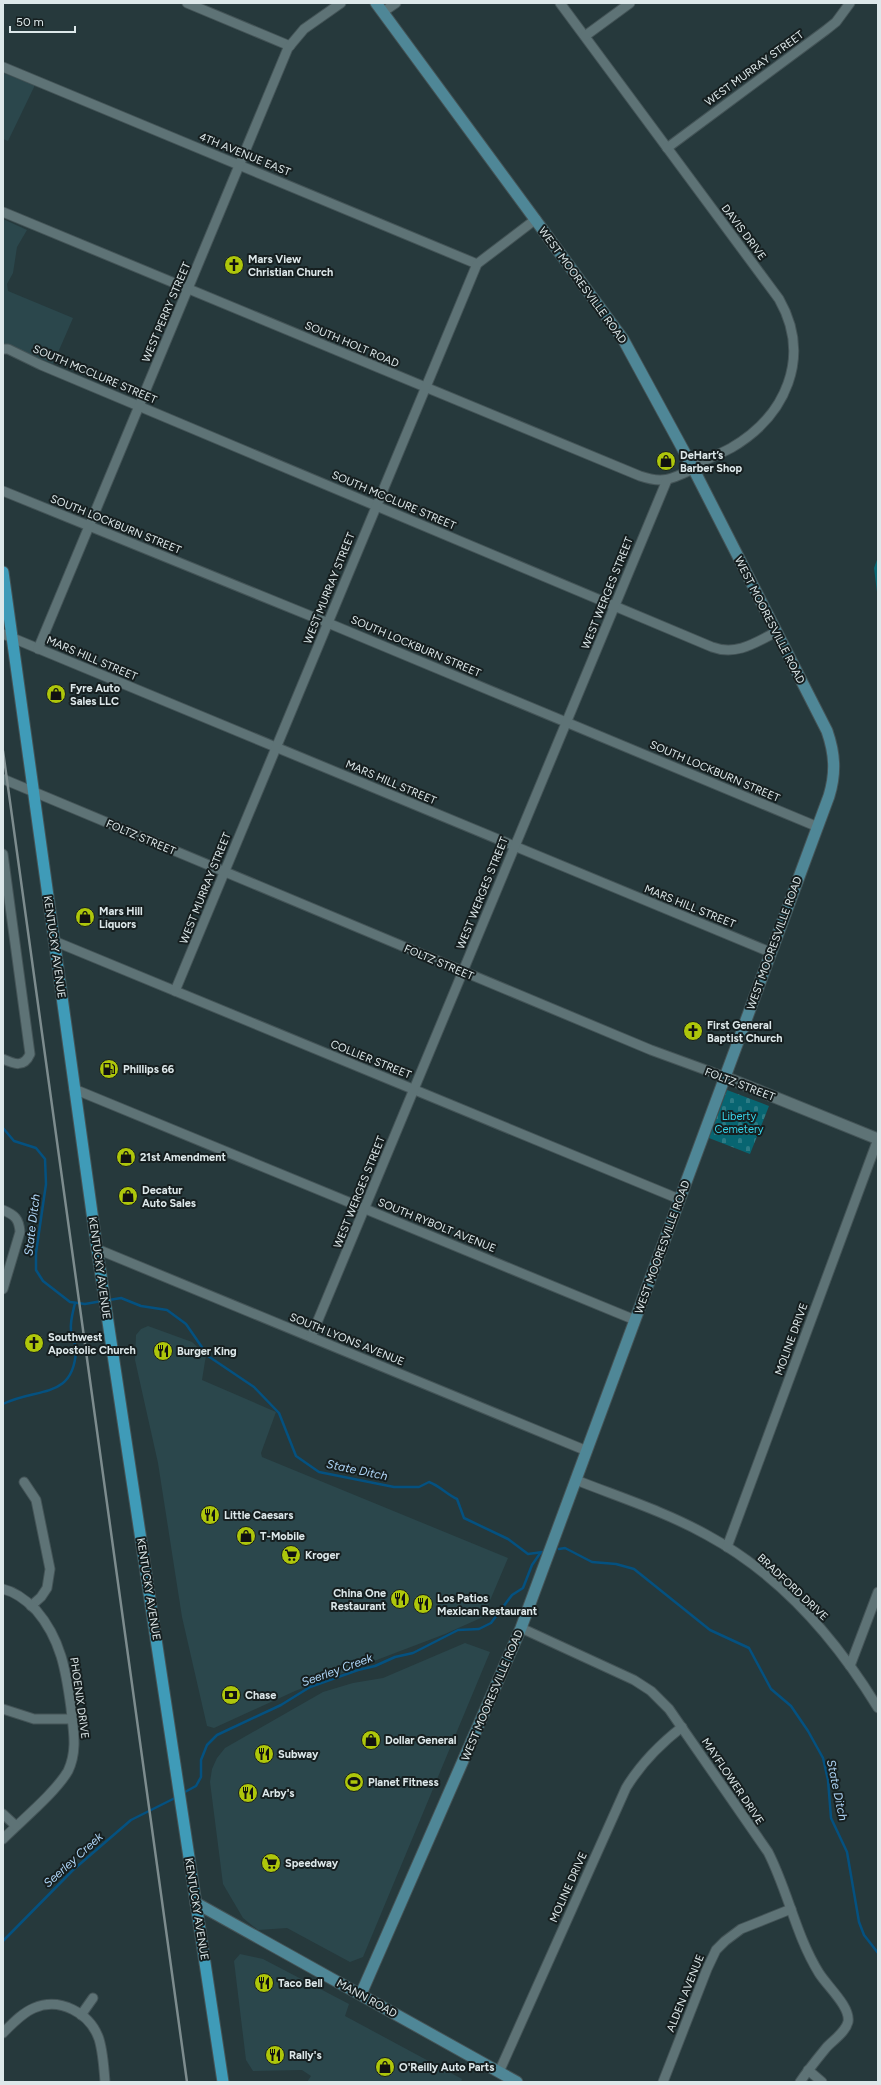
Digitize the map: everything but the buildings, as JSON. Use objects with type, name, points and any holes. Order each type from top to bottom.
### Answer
[{"type":"main road","name":"WEST MOORESVILLE ROAD","points":[[361,1994],[521,1628],[770,952],[818,827],[832,784],[834,766],[832,748],[827,731],[692,468],[614,324],[376,3]]},
{"type":"main road","name":"KENTUCKY AVENUE","points":[[3,572],[8,636],[34,792],[97,1249],[223,2082]]},
{"type":"main road","name":"MANN ROAD","points":[[196,1903],[517,2082]]},
{"type":"street","points":[[187,3],[290,46]]},
{"type":"street","name":"WEST PERRY STREET","points":[[38,649],[290,46],[304,29],[340,3]]},
{"type":"street","points":[[384,12],[396,3]]},
{"type":"street","name":"DAVIS DRIVE","points":[[560,3],[779,299],[788,317],[794,344],[791,376],[784,394],[770,414],[759,426],[732,447],[692,468]]},
{"type":"street","points":[[585,36],[630,3]]},
{"type":"street","name":"WEST MURRAY STREET","points":[[666,148],[826,30],[836,22],[850,3]]},
{"type":"street","name":"4TH AVENUE EAST","points":[[3,67],[477,264]]},
{"type":"street","name":"SOUTH HOLT ROAD","points":[[3,212],[640,476],[656,481],[667,480],[692,468]]},
{"type":"street","name":"WEST MURRAY STREET","points":[[175,991],[477,264],[536,219]]},
{"type":"street","name":"SOUTH MCCLURE STREET","points":[[3,349],[8,349],[717,649],[742,649],[776,632]]},
{"type":"street","name":"WEST WERGES STREET","points":[[311,1337],[667,480]]},
{"type":"street","name":"SOUTH LOCKBURN STREET","points":[[3,491],[328,623],[818,827]]},
{"type":"street","name":"MARS HILL STREET","points":[[8,636],[770,952]]},
{"type":"street","name":"FOLTZ STREET","points":[[3,779],[651,1050],[725,1077],[878,1139]]},
{"type":"street","points":[[3,854],[30,1054],[25,1062],[17,1064],[3,1059]]},
{"type":"street","points":[[3,923],[13,927]]},
{"type":"street","name":"COLLIER STREET","points":[[54,941],[679,1199]]},
{"type":"street","name":"SOUTH RYBOLT AVENUE","points":[[74,1089],[634,1320]]},
{"type":"street","name":"MOLINE DRIVE","points":[[727,1547],[878,1139]]},
{"type":"street","points":[[3,1210],[14,1214],[19,1223],[20,1232],[3,1289]]},
{"type":"street","name":"SOUTH LYONS AVENUE","points":[[97,1249],[587,1451]]},
{"type":"street","name":"BRADFORD DRIVE","points":[[576,1480],[691,1527],[727,1547],[766,1576],[802,1609],[850,1666],[878,1708]]},
{"type":"street","points":[[24,1482],[36,1500],[50,1569],[47,1588],[31,1606]]},
{"type":"street","name":"PHOENIX DRIVE","points":[[3,1589],[18,1595],[31,1606],[45,1621],[60,1649],[66,1672],[75,1743],[68,1770],[55,1787],[3,1839]]},
{"type":"street","points":[[850,1666],[878,1592]]},
{"type":"street","name":"MAYFLOWER DRIVE","points":[[521,1628],[637,1681],[660,1700],[682,1727],[768,1852],[779,1875],[810,1958],[825,1982],[846,2008],[848,2018],[844,2029],[808,2070]]},
{"type":"street","points":[[3,1709],[34,1719],[72,1719]]},
{"type":"street","name":"MOLINE DRIVE","points":[[498,2072],[626,1788],[640,1766],[654,1751],[682,1727]]},
{"type":"street","points":[[3,1814],[16,1826]]},
{"type":"street","name":"ALDEN AVENUE","points":[[663,2082],[707,1969],[716,1950],[741,1929],[791,1909]]},
{"type":"street","points":[[81,2015],[93,1998]]},
{"type":"street","points":[[3,2033],[21,2016],[39,2007],[51,2005],[63,2006],[81,2015],[92,2026],[99,2040],[105,2082]]},
{"type":"street","points":[[800,2082],[808,2070],[822,2082]]},
{"type":"shaded area","points":[[3,73],[35,85],[8,141],[3,139]]},
{"type":"shaded area","points":[[3,219],[27,230],[17,247],[13,273],[7,284],[8,291],[73,318],[53,364],[3,343]]},
{"type":"shaded area","points":[[148,1326],[192,1342],[206,1355],[202,1380],[276,1412],[261,1453],[262,1457],[508,1558],[483,1617],[445,1634],[295,1691],[214,1728],[207,1726],[182,1617],[158,1463],[135,1360],[136,1335],[141,1329]]},
{"type":"shaded area","points":[[465,1643],[490,1652],[363,1957],[350,1962],[287,1928],[258,1930],[243,1918],[223,1884],[210,1782],[212,1769],[217,1758],[225,1748],[323,1692],[353,1683],[383,1678]]},
{"type":"shaded area","points":[[240,1954],[263,1959],[349,2004],[345,2016],[462,2079],[461,2082],[307,2082],[311,2076],[302,2070],[253,2071],[246,2060],[234,1961]]},
{"type":"green space","points":[[878,557],[878,600],[874,568]]},
{"type":"green space","name":"Liberty Cemetery","points":[[727,1090],[769,1106],[750,1154],[709,1138]]},
{"type":"waterway","name":"State Ditch","points":[[3,1128],[14,1141],[36,1148],[45,1159],[46,1184],[36,1253],[36,1270],[43,1281],[70,1302],[85,1304],[102,1301]]},
{"type":"waterway","name":"State Ditch","points":[[109,1300],[121,1298],[141,1306],[167,1310],[186,1324],[208,1356],[254,1387],[279,1413],[296,1456],[319,1472],[394,1487],[419,1487],[429,1482],[457,1499],[464,1518],[508,1539],[528,1554],[543,1552]]},
{"type":"waterway","points":[[3,1404],[51,1390],[61,1385],[68,1378],[73,1367],[76,1351],[71,1330],[75,1303]]},
{"type":"waterway","name":"State Ditch","points":[[559,1549],[565,1548],[592,1562],[616,1564],[634,1569],[710,1630],[749,1648],[771,1689],[791,1706],[808,1731],[823,1758],[828,1780],[831,1818],[847,1852],[859,1922],[864,1935],[878,1953]]},
{"type":"waterway","name":"Seerley Creek","points":[[183,1793],[196,1786],[201,1777],[201,1760],[207,1745],[217,1735],[281,1705],[310,1687],[358,1670],[375,1666],[395,1657],[413,1653],[458,1630],[479,1629],[491,1623],[512,1595],[523,1588],[532,1565],[541,1552]]},
{"type":"waterway","name":"Seerley Creek","points":[[3,1941],[73,1870],[131,1820],[177,1797]]},
{"type":"railway","points":[[3,751],[187,2082]]},
{"type":"place","name":"Mars View Christian Church","points":[[234,265]]},
{"type":"place","name":"DeHart’s Barber Shop","points":[[666,461]]},
{"type":"place","name":"Fyre Auto Sales LLC","points":[[56,694]]},
{"type":"place","name":"Mars Hill Liquors","points":[[85,917]]},
{"type":"place","name":"First General Baptist Church","points":[[693,1031]]},
{"type":"place","name":"Phillips 66","points":[[109,1069]]},
{"type":"place","name":"21st Amendment","points":[[126,1157]]},
{"type":"place","name":"Decatur Auto Sales","points":[[128,1196]]},
{"type":"place","name":"Southwest Apostolic Church","points":[[34,1343]]},
{"type":"place","name":"Burger King","points":[[163,1351]]},
{"type":"place","name":"Little Caesars","points":[[210,1515]]},
{"type":"place","name":"T-Mobile","points":[[246,1536]]},
{"type":"place","name":"Kroger","points":[[291,1555]]},
{"type":"place","name":"China One Restaurant","points":[[400,1599]]},
{"type":"place","name":"Los Patios Mexican Restaurant","points":[[423,1604]]},
{"type":"place","name":"Chase","points":[[231,1695]]},
{"type":"place","name":"Dollar General","points":[[371,1740]]},
{"type":"place","name":"Subway","points":[[264,1754]]},
{"type":"place","name":"Planet Fitness","points":[[354,1782]]},
{"type":"place","name":"Arby's","points":[[248,1793]]},
{"type":"place","name":"Speedway","points":[[271,1863]]},
{"type":"place","name":"Taco Bell","points":[[264,1983]]},
{"type":"place","name":"Rally's","points":[[275,2055]]},
{"type":"place","name":"O'Reilly Auto Parts","points":[[385,2067]]}]
